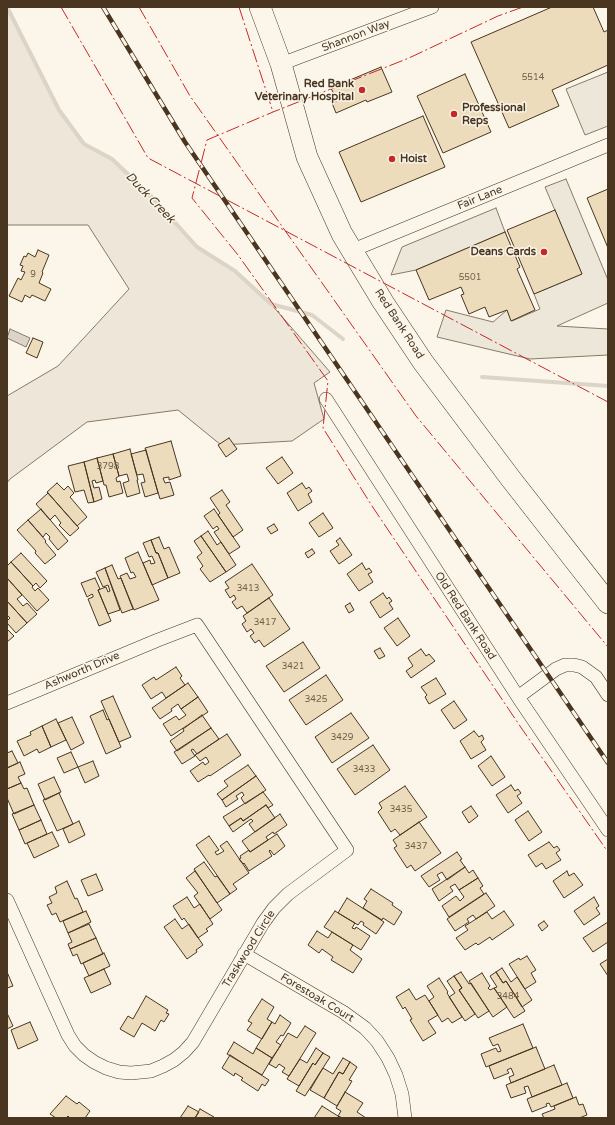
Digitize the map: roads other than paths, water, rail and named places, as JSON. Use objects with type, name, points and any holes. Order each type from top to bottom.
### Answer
[{"type":"highway","name":"Red Bank Road","points":[[260,7],[281,64],[307,157],[341,232],[383,302],[423,362],[511,479],[608,603]]},
{"type":"street","name":"Shannon Way","points":[[281,64],[432,7]]},
{"type":"street","name":"Fair Lane","points":[[353,250],[608,145]]},
{"type":"street","name":"Old Red Bank Road","points":[[326,399],[518,697],[608,830]]},
{"type":"street","name":"Traskwood Circle","points":[[7,900],[68,1035],[79,1050],[94,1062],[118,1072],[131,1073],[151,1071],[169,1063],[184,1052],[193,1042],[244,954],[274,908],[288,894],[348,850],[197,625],[158,640]]},
{"type":"street","name":"Ashworth Drive","points":[[7,703],[158,640]]},
{"type":"street","points":[[518,697],[556,669],[566,665],[582,667],[596,677],[608,695]]},
{"type":"street","name":"Forestoak Court","points":[[244,954],[343,1012],[363,1027],[377,1041],[388,1058],[396,1075],[402,1094],[405,1118]]},
{"type":"waterway","name":"Duck Creek","points":[[7,7],[59,110],[84,144],[112,159],[152,197],[197,247],[235,271],[271,304],[312,315],[343,339]]},
{"type":"waterway","points":[[482,377],[608,386]]},
{"type":"railway","points":[[103,7],[185,142],[608,763]]},
{"type":"place","name":"Red Bank Veterinary Hospital","points":[[362,90]]},
{"type":"place","name":"Professional Reps","points":[[454,114]]},
{"type":"place","name":"Hoist","points":[[392,159]]},
{"type":"place","name":"Deans Cards","points":[[544,252]]}]
